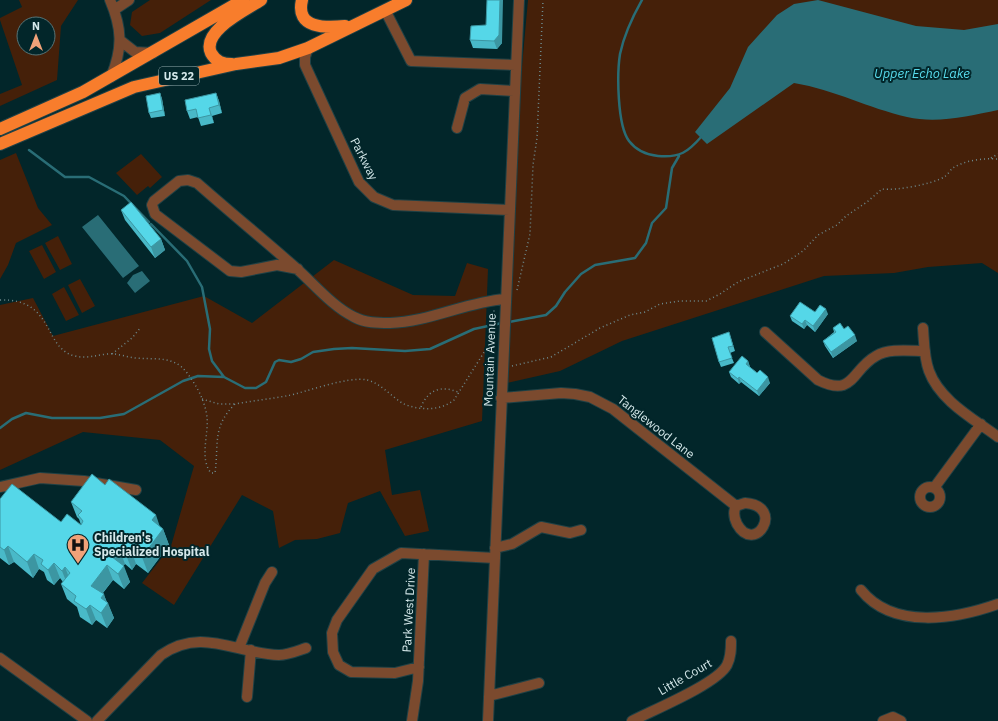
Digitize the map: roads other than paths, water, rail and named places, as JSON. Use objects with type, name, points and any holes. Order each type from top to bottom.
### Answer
[{"type":"highway","name":"US 22","points":[[0,129],[83,92],[243,0]]},
{"type":"highway","points":[[236,64],[224,64],[216,59],[210,51],[210,41],[217,30],[261,0]]},
{"type":"highway","points":[[302,0],[302,14],[306,21],[316,26],[331,28],[360,22]]},
{"type":"highway","name":"US 22","points":[[0,144],[134,87],[164,79],[236,64],[279,58],[308,48],[406,0]]},
{"type":"street","points":[[110,0],[114,10],[121,41],[118,62],[112,76]]},
{"type":"street","points":[[114,10],[129,0]]},
{"type":"street","name":"Mountain Avenue","points":[[488,721],[501,398],[498,333],[505,311],[506,299],[519,0]]},
{"type":"street","points":[[385,10],[411,61],[515,65]]},
{"type":"street","points":[[121,41],[135,52],[153,53]]},
{"type":"street","name":"Parkway","points":[[308,48],[305,57],[305,66],[359,182],[365,191],[374,197],[393,205],[509,210]]},
{"type":"street","points":[[457,128],[465,98],[480,89],[514,91]]},
{"type":"street","points":[[298,269],[277,265],[241,272],[230,271],[155,214],[153,210],[154,201],[179,181],[183,179],[192,181],[298,269],[343,310],[355,318],[378,323],[404,322],[490,300],[506,299]]},
{"type":"street","points":[[922,328],[928,370],[935,383],[959,408],[998,437]]},
{"type":"street","points":[[765,332],[818,380],[828,385],[839,386],[848,384],[876,356],[885,352],[925,350]]},
{"type":"street","name":"Tanglewood Lane","points":[[501,398],[561,393],[590,397],[613,409],[736,506]]},
{"type":"street","points":[[934,488],[981,424]]},
{"type":"street","points":[[0,487],[40,478],[84,481],[136,490]]},
{"type":"street","name":"Park West Drive","points":[[419,667],[395,673],[351,672],[339,665],[333,652],[332,633],[337,620],[373,569],[400,553],[495,553],[541,527],[570,533],[581,530]]},
{"type":"street","name":"Park West Drive","points":[[412,721],[419,667],[424,554]]},
{"type":"street","points":[[239,648],[262,590],[272,572]]},
{"type":"street","points":[[862,590],[866,596],[880,606],[902,615],[938,617],[973,613],[998,604]]},
{"type":"street","name":"Little Court","points":[[632,721],[716,677],[727,665],[731,649],[731,640]]},
{"type":"street","points":[[97,721],[161,655],[173,646],[196,641],[281,655],[306,648]]},
{"type":"street","points":[[247,697],[251,650]]},
{"type":"street","points":[[0,658],[87,721]]},
{"type":"street","points":[[489,696],[539,683]]},
{"type":"street","points":[[883,721],[893,717],[901,721]]},
{"type":"water","name":"Upper Echo Lake","points":[[818,0],[916,26],[964,30],[998,24],[998,110],[953,118],[930,120],[918,119],[879,109],[837,94],[794,83],[707,144],[695,132],[730,88],[748,47],[777,15],[794,4]]},
{"type":"water","points":[[98,215],[139,266],[123,278],[82,227]]},
{"type":"water","points":[[142,271],[150,281],[135,293],[127,283],[133,275]]},
{"type":"waterway","points":[[642,0],[629,26],[620,54],[618,73],[619,99],[622,123],[625,133],[629,141],[642,152],[666,156],[683,153],[702,136]]},
{"type":"waterway","points":[[29,150],[65,177],[89,177],[124,196],[149,222]]},
{"type":"waterway","points":[[509,322],[546,315],[556,306],[565,292],[581,274],[595,265],[635,258],[646,243],[652,223],[666,208],[672,168],[679,156]]},
{"type":"waterway","points":[[151,224],[187,261],[202,287],[210,329],[209,349],[212,361],[224,377]]},
{"type":"waterway","points":[[0,428],[12,419],[26,413],[52,418],[100,418],[124,414],[183,381],[198,376],[224,377],[245,388],[256,388],[266,382],[275,362],[279,360],[291,362],[301,359],[313,352],[334,349],[352,348],[405,351],[430,349],[474,329],[502,323]]},
{"type":"place","name":"Children's Specialized Hospital","points":[[78,564]]}]
